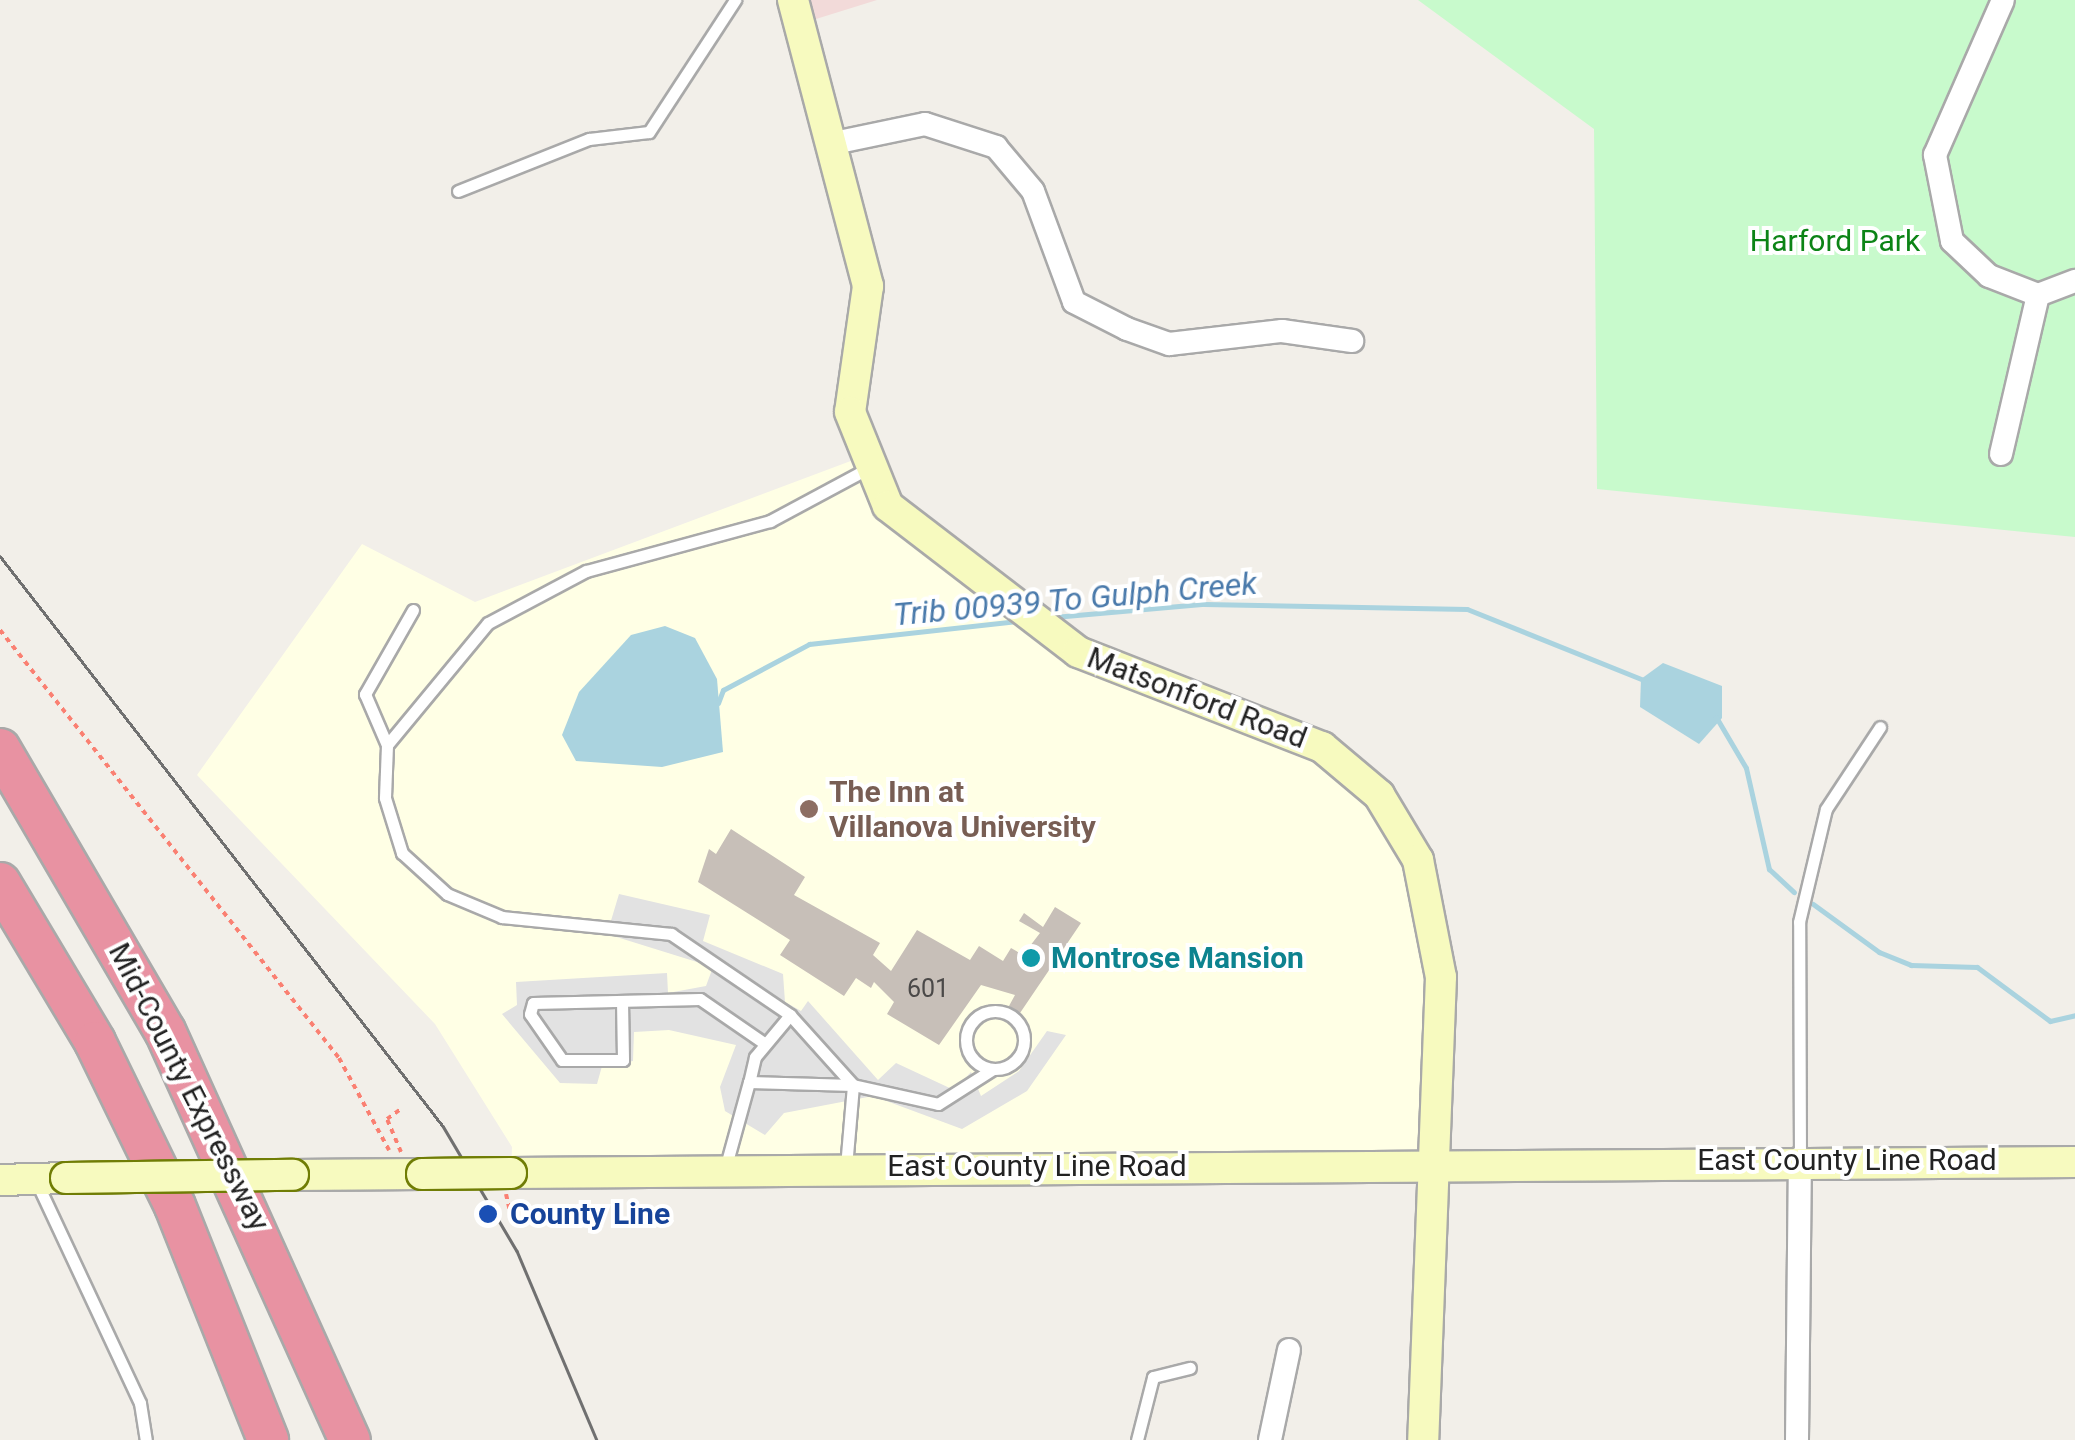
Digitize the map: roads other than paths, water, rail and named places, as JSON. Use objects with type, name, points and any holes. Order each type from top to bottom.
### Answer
[{"type":"highway","name":"Mid-County Expressway","points":[[0,748],[164,1031],[350,1440]]},
{"type":"highway","points":[[0,883],[94,1042],[174,1206],[268,1440]]},
{"type":"street","name":"Matsonford Road","points":[[793,0],[834,142],[868,286],[850,412],[867,469],[898,514],[1050,630],[1132,679],[1322,746],[1379,795],[1418,860],[1437,930],[1423,1440]]},
{"type":"street","points":[[2002,0],[1935,155],[1952,241],[1989,276],[2038,295],[2075,281]]},
{"type":"street","points":[[834,142],[925,124],[996,147],[1033,191],[1074,302],[1127,329],[1169,344],[1282,331],[1352,341]]},
{"type":"street","points":[[2001,454],[2038,295]]},
{"type":"street","points":[[1797,1440],[1800,1158]]},
{"type":"street","name":"East County Line Road","points":[[0,1180],[846,1166],[1800,1158],[2075,1162]]},
{"type":"street","points":[[1270,1440],[1289,1350]]},
{"type":"lane","points":[[458,191],[589,138],[649,132],[734,0]]},
{"type":"lane","points":[[387,745],[488,623],[586,571],[770,521],[867,469]]},
{"type":"lane","points":[[414,610],[365,694],[387,745],[384,798],[402,853],[447,894],[502,917],[671,934],[790,1015],[854,1085],[846,1166]]},
{"type":"lane","points":[[1800,1158],[1800,922],[1826,809],[1880,727]]},
{"type":"lane","points":[[622,1000],[623,1060],[562,1060],[530,1014],[533,1003],[622,1000],[718,1004],[764,1043]]},
{"type":"lane","points":[[749,1082],[854,1085],[938,1104],[1018,1058],[1024,1042],[1013,1017],[996,1011],[979,1016],[965,1038],[976,1063],[993,1069]]},
{"type":"lane","points":[[726,1169],[749,1082],[764,1043],[790,1015]]},
{"type":"lane","points":[[36,1179],[140,1403],[146,1440]]},
{"type":"lane","points":[[1137,1440],[1153,1377],[1190,1368]]},
{"type":"water","points":[[665,626],[695,638],[717,679],[723,752],[662,767],[576,761],[562,735],[579,692],[631,635]]},
{"type":"water","points":[[1663,663],[1722,686],[1722,718],[1699,744],[1640,707],[1641,679]]},
{"type":"waterway","name":"Trib 00939 To Gulph Creek","points":[[1054,617],[1204,604],[1467,609],[1644,680]]},
{"type":"waterway","name":"Trib 00939 To Gulph Creek","points":[[718,703],[723,690],[809,644],[1018,621]]},
{"type":"waterway","points":[[1716,717],[1746,768],[1769,869],[1794,892]]},
{"type":"waterway","name":"Trib 00939 To Gulph Creek","points":[[1813,904],[1879,952],[1911,965],[1977,967],[2050,1021],[2075,1015]]},
{"type":"tram line","points":[[0,556],[443,1126],[517,1251],[597,1440]]},
{"type":"place","name":"The Inn at Villanova University","points":[[809,809]]},
{"type":"place","name":"Montrose Mansion","points":[[1031,958]]},
{"type":"place","name":"County Line","points":[[488,1214]]},
{"type":"park label","name":"Harford Park","points":[[1835,241]]}]
